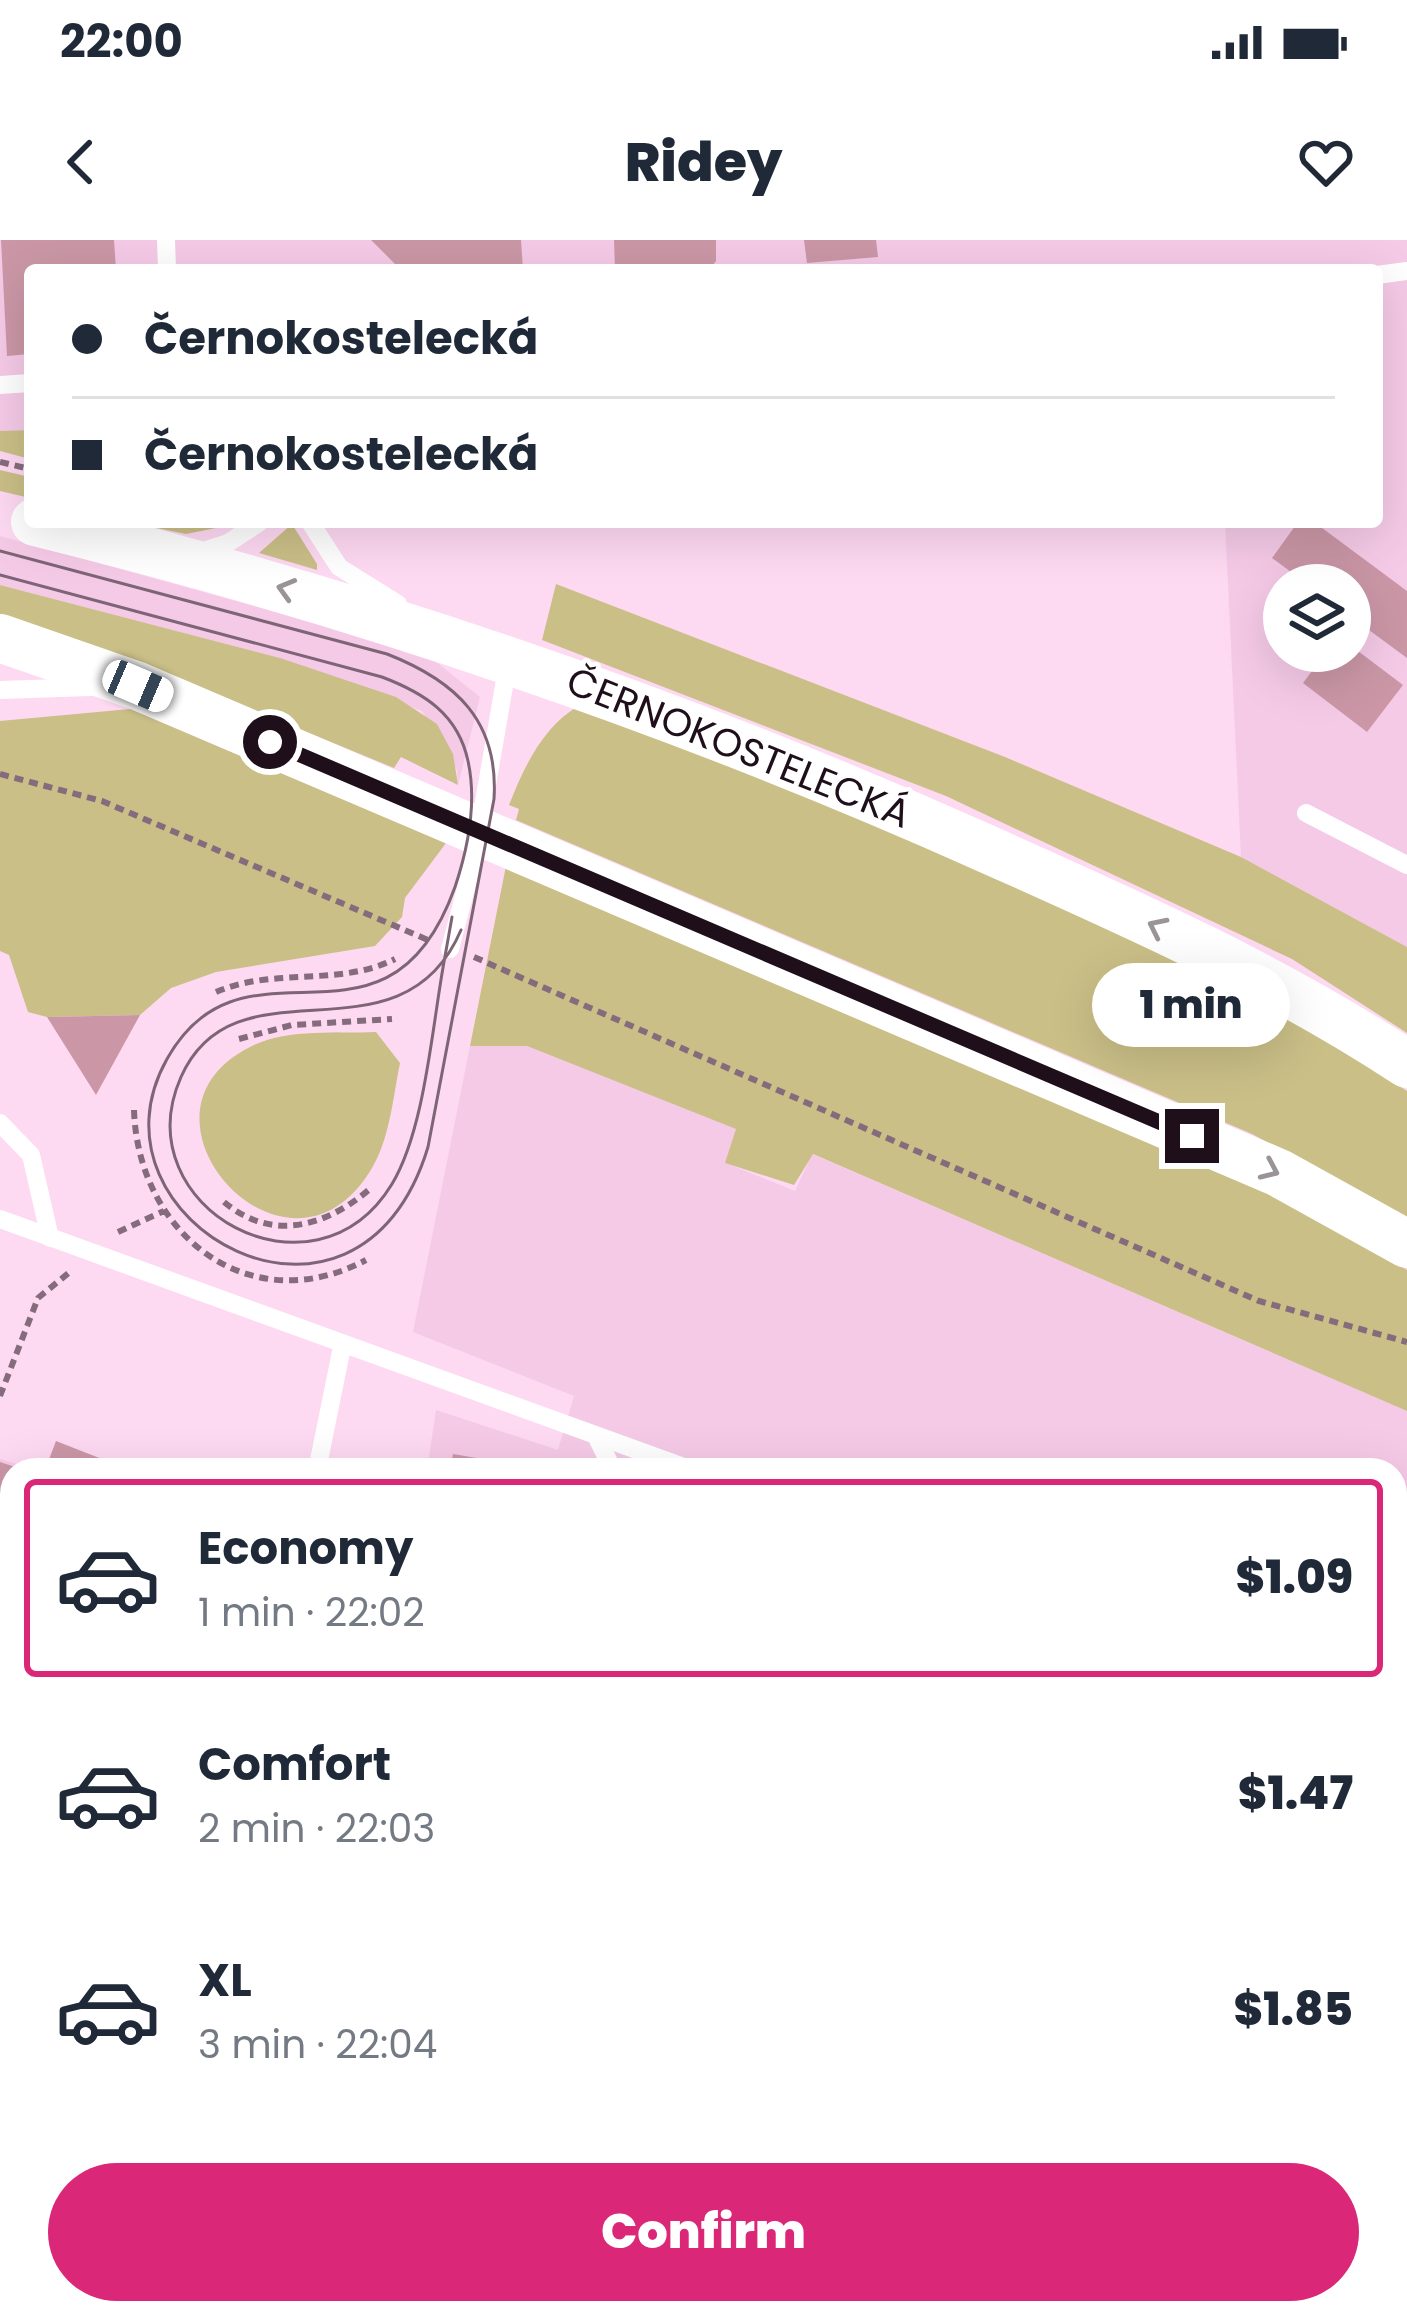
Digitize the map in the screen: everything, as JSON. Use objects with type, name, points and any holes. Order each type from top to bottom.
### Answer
[{"type":"main road","name":"ČERNOKOSTELECKÁ","points":[[59,528],[495,654],[812,771],[1078,889],[1276,984],[1407,1064]]},
{"type":"main road","points":[[0,638],[138,686],[1279,1174],[1407,1244]]},
{"type":"lane","points":[[162,555],[206,550],[248,528]]},
{"type":"lane","points":[[313,528],[329,556],[352,578],[495,654],[475,854],[440,945]]},
{"type":"lane","points":[[0,690],[138,686]]},
{"type":"lane","points":[[1306,813],[1407,865]]},
{"type":"lane","points":[[0,1123],[31,1155],[50,1238]]},
{"type":"lane","points":[[0,1219],[656,1458]]},
{"type":"lane","points":[[319,1458],[342,1347]]},
{"type":"lane","points":[[598,1439],[607,1458]]},
{"type":"path","points":[[0,774],[102,801],[1259,1300],[1407,1342]]},
{"type":"path","points":[[216,992],[269,976],[368,971],[395,959]]},
{"type":"path","points":[[239,1039],[292,1025],[392,1019]]},
{"type":"path","points":[[134,1110],[139,1158],[164,1211],[203,1253],[256,1276],[319,1277],[366,1259]]},
{"type":"path","points":[[224,1202],[256,1220],[292,1227],[335,1216],[371,1187]]},
{"type":"path","points":[[0,1396],[38,1298],[120,1230],[164,1211]]},
{"type":"shaded area","points":[[0,240],[1407,240],[1407,947],[1241,857],[1225,528],[1383,528],[1383,264],[24,264],[24,430],[0,431]]},
{"type":"shaded area","points":[[24,430],[24,457],[0,451],[0,431]]},
{"type":"shaded area","points":[[0,470],[24,476],[24,497],[0,491]]},
{"type":"shaded area","points":[[157,528],[216,528],[186,534]]},
{"type":"shaded area","points":[[287,528],[294,528],[317,570],[259,553]]},
{"type":"shaded area","points":[[0,536],[425,653],[480,697],[458,785],[457,770],[422,711],[280,658],[0,585]]},
{"type":"shaded area","points":[[556,584],[1005,757],[1241,857],[1407,947],[1407,1033],[1292,959],[946,796],[542,640]]},
{"type":"shaded area","points":[[0,585],[280,658],[396,697],[437,724],[453,754],[458,785],[401,757],[394,768],[142,664],[0,615]]},
{"type":"shaded area","points":[[580,705],[899,831],[1109,924],[1310,1031],[1407,1091],[1407,1217],[1252,1134],[516,820],[519,809],[509,805],[528,762],[555,724]]},
{"type":"shaded area","points":[[130,709],[446,843],[405,898],[402,917],[375,946],[216,972],[171,988],[140,1015],[47,1017],[28,1012],[9,955],[0,951],[0,721]]},
{"type":"shaded area","points":[[506,866],[1285,1197],[1407,1270],[1407,1411],[813,1154],[794,1185],[725,1163],[736,1129],[527,1046],[470,1046]]},
{"type":"shaded area","points":[[376,1032],[400,1063],[390,1117],[372,1168],[337,1206],[299,1218],[261,1210],[228,1186],[207,1152],[200,1114],[213,1078],[264,1041],[295,1034]]},
{"type":"shaded area","points":[[470,1046],[527,1046],[737,1129],[726,1163],[795,1191],[812,1154],[1407,1411],[1407,1458],[429,1458],[436,1410],[558,1450],[574,1396],[413,1332]]},
{"type":"building","points":[[1,240],[114,240],[116,264],[24,264],[24,355],[7,356]]},
{"type":"building","points":[[371,240],[521,240],[523,264],[395,264]]},
{"type":"building","points":[[614,240],[716,240],[714,264],[615,264]]},
{"type":"building","points":[[804,240],[876,240],[878,257],[807,263]]},
{"type":"building","points":[[1294,528],[1322,528],[1371,564],[1280,564],[1272,558]]},
{"type":"building","points":[[1371,564],[1407,591],[1407,658],[1371,631]]},
{"type":"building","points":[[1371,661],[1403,685],[1367,732],[1303,683],[1311,672],[1371,672]]},
{"type":"building","points":[[140,1015],[96,1095],[47,1017]]},
{"type":"building","points":[[56,1441],[99,1458],[50,1458]]},
{"type":"tram line","points":[[0,551],[387,654],[434,677],[468,707],[481,726],[494,771],[494,799],[428,1147],[393,1217],[345,1254],[290,1264],[237,1251],[191,1220],[159,1174],[149,1119],[167,1059],[199,1019],[235,1000],[355,988],[392,974],[426,943],[455,887],[470,825],[471,777],[456,730],[425,698],[382,677],[0,575]]},
{"type":"tram line","points":[[452,917],[444,962],[426,1077],[420,1107],[392,1184],[358,1222],[318,1240],[276,1241],[236,1228],[202,1202],[179,1167],[170,1124],[181,1077],[206,1041],[240,1022],[278,1013],[361,1006],[400,995],[434,972],[461,930]]},
{"type":"route","points":[[270,742],[1192,1136]]}]
